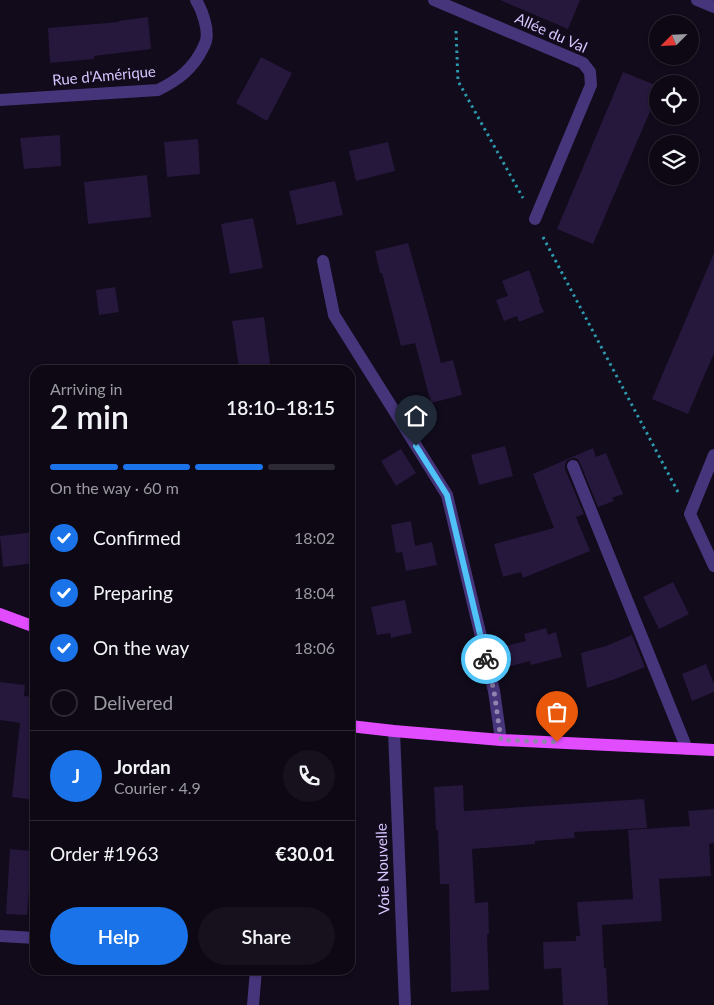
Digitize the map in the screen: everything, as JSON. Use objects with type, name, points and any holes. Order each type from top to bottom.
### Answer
[{"type":"main road","points":[[0,614],[30,624]]},
{"type":"main road","points":[[355,727],[501,740],[714,750]]},
{"type":"street","name":"Rue d'Amérique","points":[[0,100],[158,90],[174,82],[198,58],[206,41],[206,24],[196,0]]},
{"type":"street","name":"Allée du Val","points":[[434,0],[583,63],[590,72],[591,85],[535,219]]},
{"type":"street","points":[[697,0],[714,7]]},
{"type":"street","points":[[323,261],[334,315],[447,495],[494,691],[501,740]]},
{"type":"street","points":[[714,454],[690,514],[714,566]]},
{"type":"street","points":[[573,466],[687,749]]},
{"type":"street","name":"Voie Nouvelle","points":[[394,731],[405,1005]]},
{"type":"street","points":[[0,936],[30,938]]},
{"type":"street","points":[[253,1005],[256,975]]},
{"type":"path","points":[[455,9],[458,81],[535,219],[547,246],[690,514]]},
{"type":"building","points":[[500,0],[580,0],[568,29]]},
{"type":"building","points":[[148,17],[151,49],[94,56],[94,59],[50,63],[48,28],[119,22]]},
{"type":"building","points":[[261,57],[292,73],[267,121],[236,103]]},
{"type":"building","points":[[623,72],[649,82],[649,114],[593,244],[557,229]]},
{"type":"building","points":[[60,135],[61,166],[24,169],[20,138]]},
{"type":"building","points":[[198,139],[200,174],[167,177],[164,142]]},
{"type":"building","points":[[388,142],[395,171],[356,181],[349,151]]},
{"type":"building","points":[[147,175],[151,217],[88,224],[84,182]]},
{"type":"building","points":[[335,181],[343,215],[297,225],[289,191]]},
{"type":"building","points":[[253,218],[263,268],[230,274],[221,224]]},
{"type":"building","points":[[408,243],[441,363],[453,360],[462,395],[431,403],[415,343],[401,346],[375,251]]},
{"type":"building","points":[[714,253],[714,353],[688,414],[652,399]]},
{"type":"building","points":[[529,270],[544,312],[519,322],[517,316],[504,321],[496,300],[508,296],[502,281]]},
{"type":"building","points":[[115,287],[119,312],[99,315],[96,290]]},
{"type":"building","points":[[264,317],[270,364],[239,365],[232,321]]},
{"type":"building","points":[[505,446],[513,476],[479,485],[471,455]]},
{"type":"building","points":[[593,448],[596,457],[606,453],[623,494],[612,498],[614,501],[598,507],[578,459],[574,458],[566,461],[565,469],[584,514],[576,517],[590,551],[523,578],[521,572],[503,577],[494,544],[554,528],[533,474]]},
{"type":"building","points":[[401,449],[416,473],[396,486],[381,461]]},
{"type":"building","points":[[411,521],[415,546],[432,542],[437,565],[406,571],[402,552],[396,553],[391,525]]},
{"type":"building","points":[[30,533],[30,564],[3,567],[0,536]]},
{"type":"building","points":[[673,582],[689,614],[659,629],[643,597]]},
{"type":"building","points":[[405,600],[412,633],[391,638],[390,633],[377,635],[371,607]]},
{"type":"building","points":[[546,628],[548,635],[556,632],[562,657],[531,665],[530,661],[503,668],[498,648],[526,641],[524,634]]},
{"type":"building","points":[[632,635],[645,667],[587,688],[581,653],[606,646]]},
{"type":"building","points":[[706,664],[714,684],[714,692],[692,701],[682,674]]},
{"type":"building","points":[[0,682],[25,685],[24,696],[30,697],[30,799],[12,797],[20,723],[0,720]]},
{"type":"building","points":[[463,785],[464,811],[644,799],[647,828],[574,832],[575,838],[535,841],[535,844],[472,849],[475,903],[488,902],[489,990],[451,992],[449,884],[440,884],[434,787]]},
{"type":"building","points":[[714,809],[714,843],[709,844],[711,876],[659,879],[662,921],[602,925],[608,1005],[563,1005],[561,968],[544,969],[543,942],[576,941],[576,936],[580,936],[577,902],[633,899],[628,830],[690,826],[688,811]]},
{"type":"building","points":[[10,849],[30,851],[27,915],[6,914]]},
{"type":"way so far","points":[[486,659],[494,691],[501,740],[557,742]]},
{"type":"route","points":[[416,446],[447,495],[486,659]]}]
